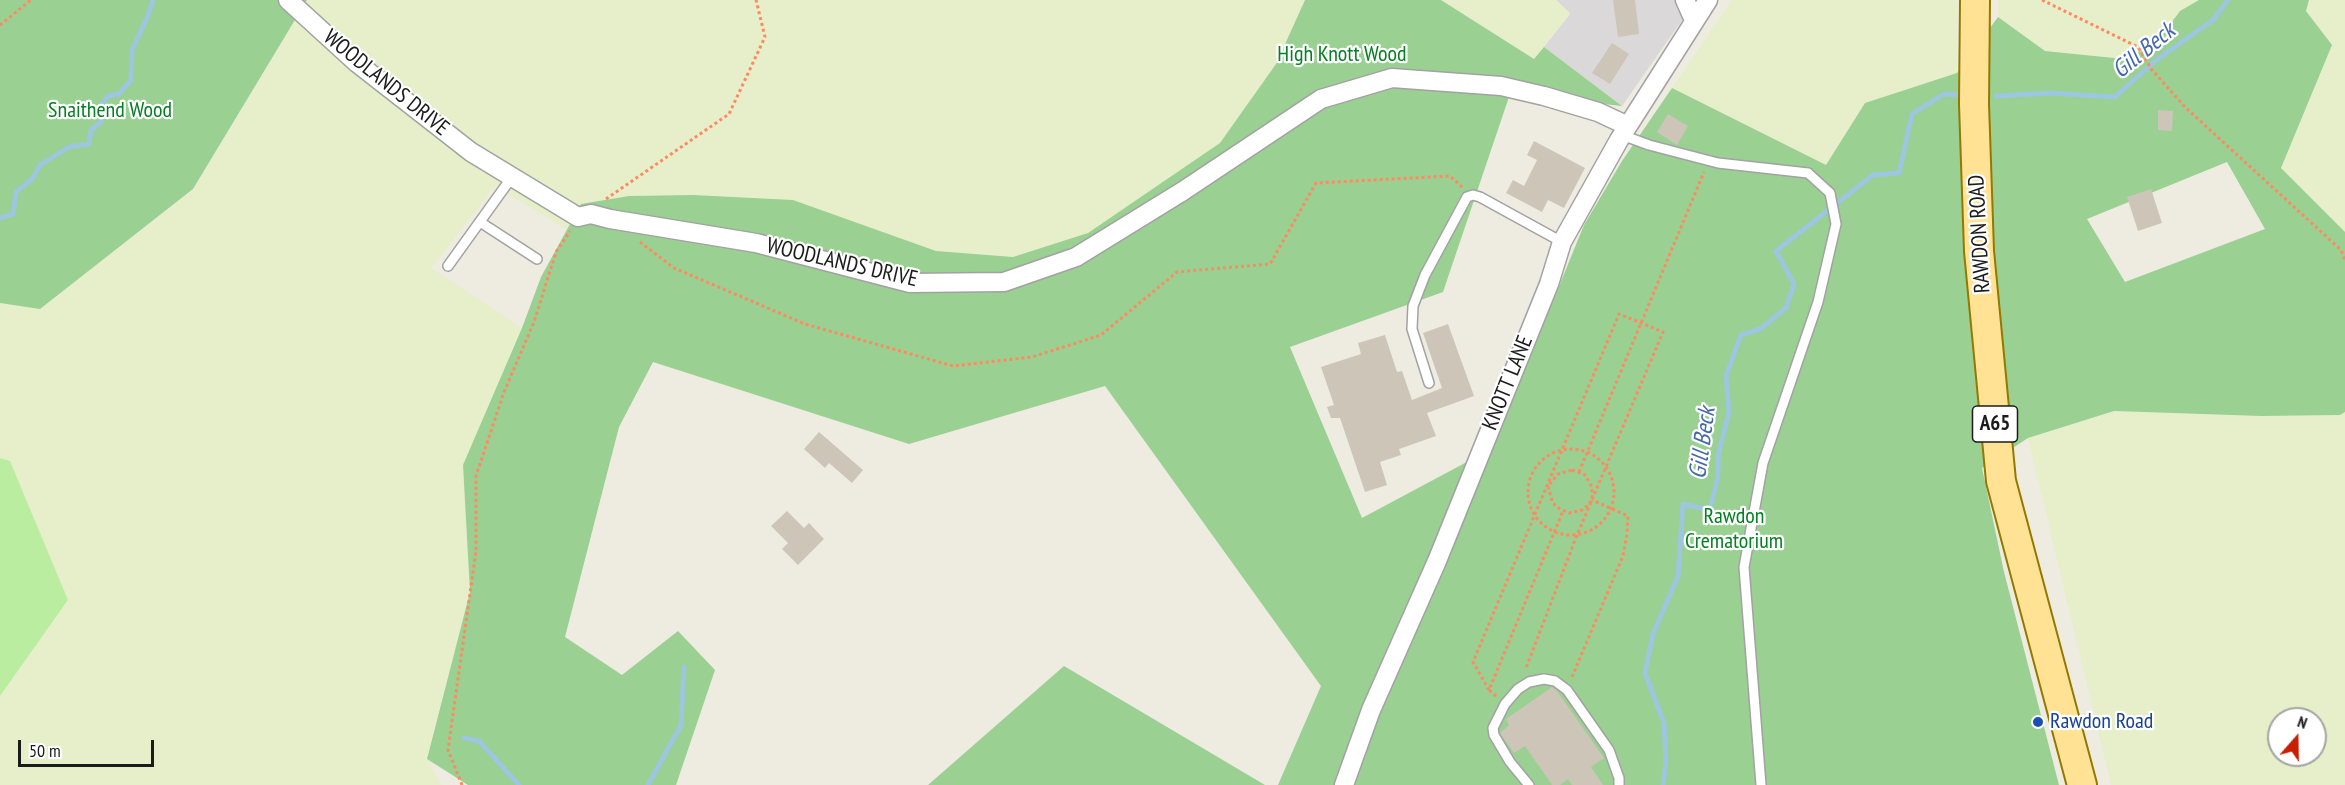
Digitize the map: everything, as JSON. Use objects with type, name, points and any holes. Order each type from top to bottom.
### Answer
[{"type":"main road","name":"RAWDON ROAD","points":[[1976,0],[1974,104],[1979,251],[2001,481],[2079,783]]},
{"type":"street","name":"WOODLANDS DRIVE","points":[[288,0],[366,70],[471,152],[578,218],[591,214],[756,243],[910,283],[1004,282],[1076,257],[1193,185],[1321,99],[1392,78],[1501,86],[1598,112],[1625,131]]},
{"type":"street","points":[[1685,0],[1694,20]]},
{"type":"street","name":"KNOTT LANE","points":[[1344,785],[1371,710],[1437,561],[1549,284],[1562,242],[1625,131],[1708,0]]},
{"type":"lane","points":[[1625,131],[1650,145],[1709,160],[1808,173],[1830,193],[1836,224],[1818,302],[1763,463],[1744,567],[1754,720],[1761,785]]},
{"type":"lane","points":[[448,266],[512,177]]},
{"type":"lane","points":[[1429,383],[1412,329],[1413,306],[1425,275],[1467,197],[1473,195],[1480,197],[1562,242]]},
{"type":"lane","points":[[480,222],[537,259]]},
{"type":"lane","points":[[1529,785],[1510,762],[1494,735],[1495,723],[1505,704],[1518,689],[1529,682],[1544,679],[1556,681],[1567,690],[1609,750],[1619,778],[1618,785]]},
{"type":"path","points":[[0,25],[31,0]]},
{"type":"path","points":[[462,785],[448,750],[476,551],[476,476],[504,392],[534,322],[556,252],[578,218],[729,114],[765,37],[756,0]]},
{"type":"path","points":[[2042,0],[2138,47],[2152,69],[2186,108],[2341,250],[2345,260]]},
{"type":"path","points":[[1579,472],[1709,160]]},
{"type":"path","points":[[1505,704],[1490,690],[1473,662],[1619,314],[1663,332],[1577,535],[1518,689]]},
{"type":"path","points":[[1563,449],[1588,452],[1602,461],[1614,486],[1614,500],[1601,524],[1588,532],[1577,535],[1559,534],[1546,528],[1535,517],[1529,504],[1527,489],[1531,475],[1549,454],[1563,449]]},
{"type":"path","points":[[1565,471],[1579,472],[1589,480],[1592,486],[1592,500],[1582,510],[1569,513],[1563,511],[1552,501],[1548,486],[1558,474],[1565,471]]},
{"type":"path","points":[[1567,690],[1623,556],[1628,516],[1592,500]]},
{"type":"path","points":[[1490,690],[1563,511]]},
{"type":"shaded area","points":[[1556,0],[1696,0],[1622,106],[1544,47],[1570,14]]},
{"type":"green space","name":"Snaithend Wood","points":[[0,0],[307,0],[193,189],[40,309],[0,303]]},
{"type":"green space","points":[[307,0],[1305,0],[1276,64],[1220,143],[1088,233],[1013,257],[936,251],[793,200],[693,195],[629,196],[581,204],[567,230],[495,186],[431,268],[522,328],[463,465],[470,592],[427,758],[441,785],[0,785],[0,696],[68,600],[10,461],[0,458],[0,303],[40,308],[193,190]]},
{"type":"green space","points":[[1305,0],[1441,0],[1534,59],[1544,47],[1622,106],[1510,94],[1443,292],[1290,347],[1362,518],[1493,448],[1584,225],[1622,161],[1672,88],[1826,165],[1865,103],[1957,73],[1998,17],[2045,51],[2124,59],[2156,43],[2180,11],[2199,0],[2309,0],[2306,11],[2332,45],[2281,168],[2345,232],[2345,412],[2340,415],[2261,416],[2114,411],[2028,438],[1982,468],[2004,572],[2059,785],[1278,785],[1321,686],[1105,386],[909,444],[653,362],[619,427],[565,637],[622,675],[678,631],[715,670],[676,785],[468,785],[427,759],[470,592],[463,465],[522,328],[541,277],[581,204],[629,196],[693,195],[793,200],[936,251],[1013,257],[1088,233],[1220,143],[1276,64]],"holes":[[[2227,162],[2265,229],[2125,282],[2087,219]]]},
{"type":"green space","points":[[1441,0],[1556,0],[1570,13],[1534,59]]},
{"type":"green space","points":[[1732,0],[1957,0],[1957,73],[1865,103],[1826,165],[1672,88]]},
{"type":"green space","points":[[1998,0],[2199,0],[2180,11],[2156,43],[2124,59],[2045,51],[1998,17]]},
{"type":"green space","points":[[2309,0],[2345,0],[2345,232],[2281,168],[2332,45],[2306,10]]},
{"type":"green space","points":[[2114,411],[2261,416],[2340,415],[2345,412],[2345,785],[2111,785],[2028,438]]},
{"type":"green space","points":[[0,458],[10,461],[68,600],[0,696]]},
{"type":"green space","points":[[1064,666],[1265,785],[928,785]]},
{"type":"building","points":[[1613,0],[1635,0],[1639,34],[1618,37]]},
{"type":"building","points":[[1612,43],[1629,54],[1610,84],[1592,73]]},
{"type":"building","points":[[2158,110],[2173,111],[2172,131],[2158,130]]},
{"type":"building","points":[[1668,114],[1688,126],[1677,145],[1657,132]]},
{"type":"building","points":[[1534,141],[1585,168],[1564,208],[1548,200],[1542,212],[1506,193],[1513,180],[1524,186],[1537,160],[1527,155]]},
{"type":"building","points":[[2151,189],[2162,223],[2138,231],[2127,197]]},
{"type":"building","points":[[1448,324],[1474,396],[1427,413],[1436,436],[1399,449],[1401,455],[1380,462],[1387,485],[1365,492],[1340,418],[1331,418],[1327,407],[1334,405],[1321,367],[1361,354],[1358,343],[1385,335],[1397,372],[1402,371],[1412,400],[1442,388],[1423,333]]},
{"type":"building","points":[[819,432],[863,470],[852,483],[829,463],[825,468],[804,449]]},
{"type":"building","points":[[787,511],[804,528],[809,523],[824,539],[798,565],[782,549],[788,543],[771,526]]},
{"type":"building","points":[[1552,687],[1604,758],[1591,767],[1603,785],[1572,785],[1568,779],[1560,785],[1552,785],[1525,746],[1514,753],[1500,733],[1509,725],[1506,719]]},
{"type":"waterway","points":[[0,218],[13,214],[16,192],[33,178],[40,165],[69,147],[89,144],[91,130],[102,121],[99,108],[108,96],[119,94],[131,80],[132,50],[153,0]]},
{"type":"waterway","name":"Gill Beck","points":[[1996,96],[2051,93],[2115,97],[2155,61],[2213,20],[2228,0]]},
{"type":"waterway","name":"Gill Beck","points":[[1663,785],[1666,762],[1664,723],[1645,673],[1653,634],[1678,576],[1683,504],[1710,510],[1718,476],[1718,455],[1729,412],[1726,376],[1741,335],[1760,329],[1786,308],[1794,284],[1776,251],[1873,175],[1899,173],[1912,114],[1944,94],[1958,95]]},
{"type":"waterway","points":[[648,785],[681,725],[684,667]]},
{"type":"waterway","points":[[464,738],[479,741],[519,785]]},
{"type":"place","name":"Rawdon Road","points":[[2038,722]]},
{"type":"park label","name":"High Knott Wood","points":[[1342,55]]},
{"type":"park label","name":"Rawdon Crematorium","points":[[1734,530]]}]
